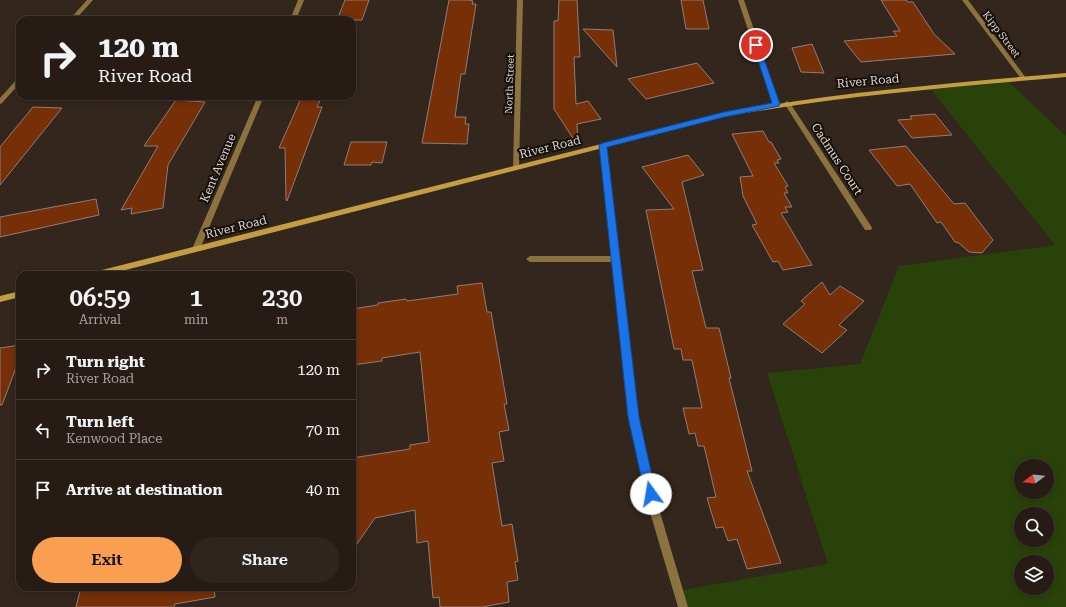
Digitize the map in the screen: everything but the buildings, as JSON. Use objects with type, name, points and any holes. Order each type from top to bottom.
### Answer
[{"type":"main road","name":"River Road","points":[[110,271],[603,145],[724,115],[776,104],[840,95],[1066,75]]},
{"type":"main road","points":[[0,299],[16,295]]},
{"type":"street","points":[[76,16],[90,0]]},
{"type":"street","points":[[295,16],[301,0]]},
{"type":"street","name":"North Street","points":[[516,168],[520,0]]},
{"type":"street","points":[[741,0],[776,104]]},
{"type":"street","name":"Kipp Street","points":[[965,0],[1024,79]]},
{"type":"street","points":[[0,102],[16,84]]},
{"type":"street","name":"Kent Avenue","points":[[196,249],[259,100]]},
{"type":"street","name":"Cadmus Court","points":[[787,103],[868,228]]},
{"type":"street","points":[[603,145],[633,417],[654,510],[683,607]]},
{"type":"street","points":[[530,259],[616,260]]},
{"type":"green space","points":[[1007,80],[1066,136],[1066,607],[683,607],[678,591],[828,564],[767,373],[860,364],[899,266],[1055,245],[929,87]]},
{"type":"route","points":[[651,494],[633,417],[603,145],[724,115],[776,104],[756,45]]}]
